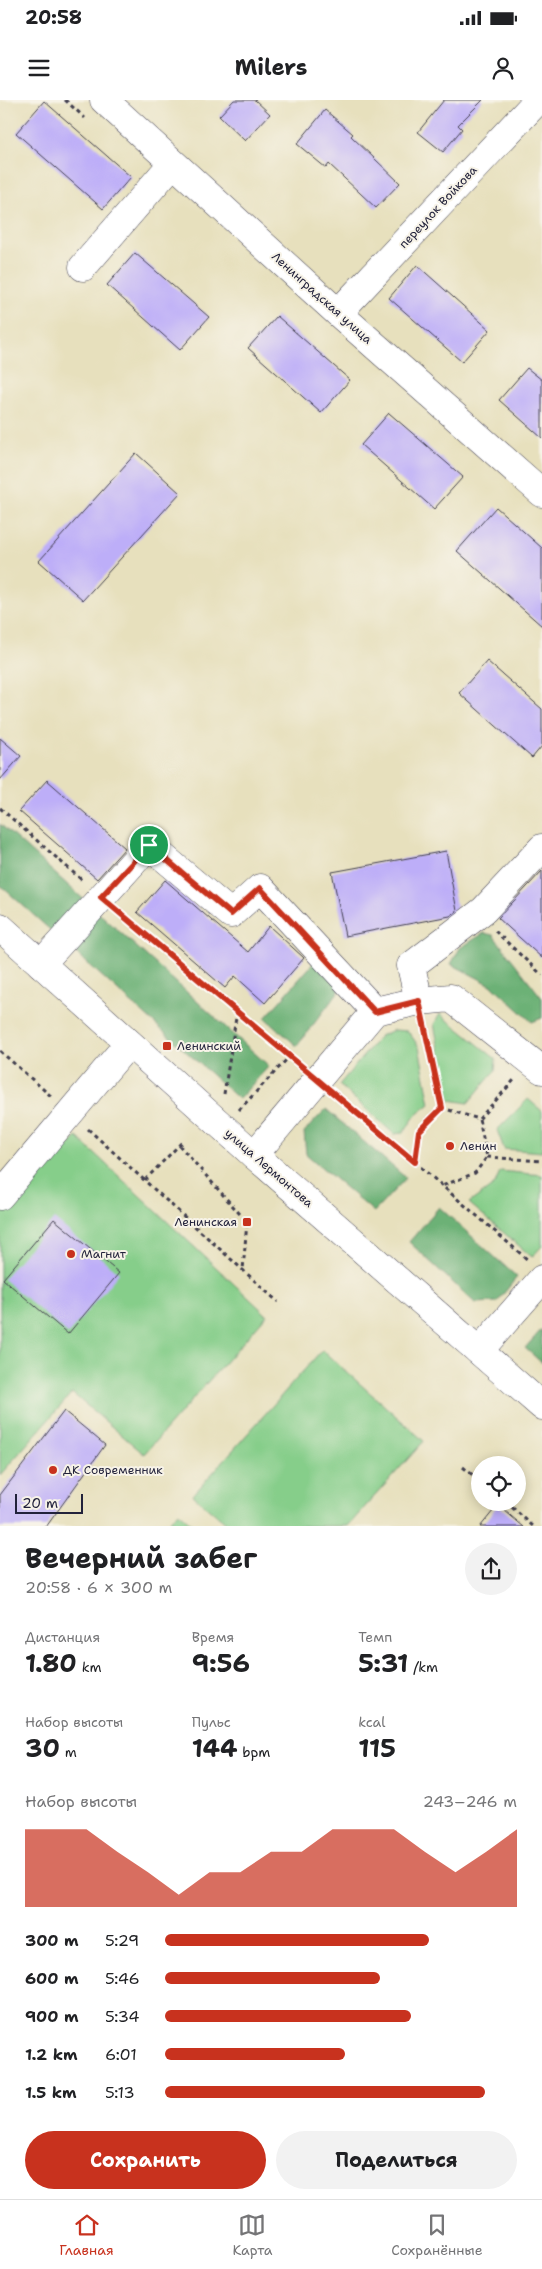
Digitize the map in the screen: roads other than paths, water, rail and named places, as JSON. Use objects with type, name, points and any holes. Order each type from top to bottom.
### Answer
[{"type":"street","name":"Ленинградская улица","points":[[104,100],[338,313],[542,493]]},
{"type":"street","name":"переулок Войкова","points":[[338,313],[538,100]]},
{"type":"street","points":[[82,267],[173,163]]},
{"type":"street","points":[[41,964],[149,845],[231,914],[260,888],[375,1012]]},
{"type":"street","points":[[419,1001],[411,966],[478,916],[542,848]]},
{"type":"street","name":"улица Лермонтова","points":[[0,927],[128,1044],[542,1406]]},
{"type":"street","points":[[254,1155],[375,1012],[419,1001],[452,998],[538,1059]]},
{"type":"street","points":[[0,1196],[128,1044]]},
{"type":"street","points":[[480,1351],[538,1272]]},
{"type":"place","name":"Ленинский","points":[[167,1046]]},
{"type":"place","name":"Ленин","points":[[450,1146]]},
{"type":"place","name":"Ленинская","points":[[247,1222]]},
{"type":"place","name":"Магнит","points":[[71,1254]]},
{"type":"place","name":"ДК Современник","points":[[53,1470]]}]
